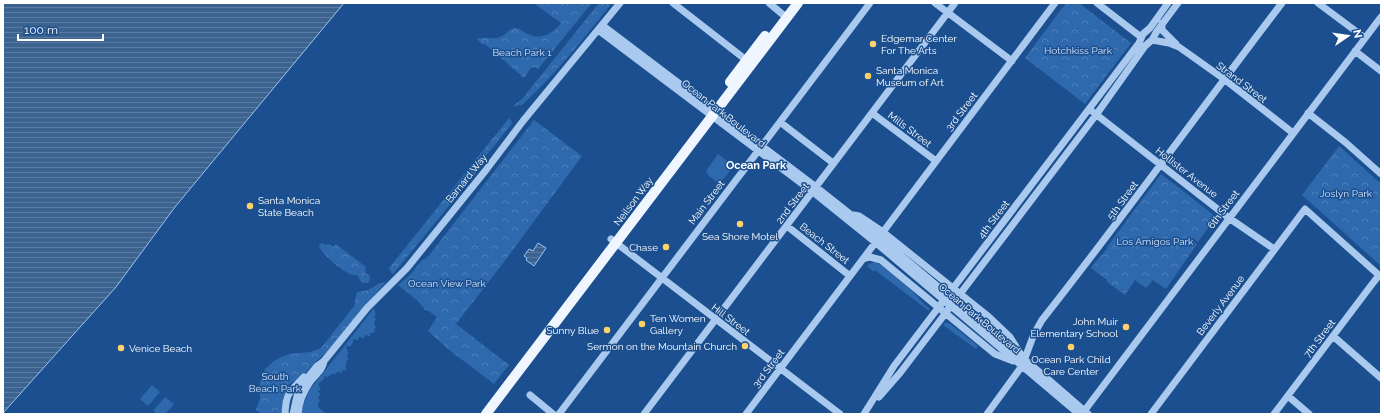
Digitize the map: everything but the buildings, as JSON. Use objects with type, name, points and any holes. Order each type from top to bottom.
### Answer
[{"type":"main road","name":"Neilson Way","points":[[785,16],[790,3]]},
{"type":"main road","name":"Neilson Way","points":[[486,414],[749,62],[785,16],[798,3]]},
{"type":"main road","name":"Neilson Way","points":[[479,414],[614,241]]},
{"type":"street","name":"Barnard Way","points":[[285,414],[286,401],[291,389],[311,368],[324,361],[367,308],[407,268],[486,170],[523,121],[620,3]]},
{"type":"street","points":[[673,3],[749,62]]},
{"type":"street","points":[[769,3],[785,16]]},
{"type":"street","name":"Main Street","points":[[559,414],[870,3]]},
{"type":"street","points":[[935,3],[1012,61]]},
{"type":"street","name":"2nd Street","points":[[644,414],[955,3]]},
{"type":"street","name":"3rd Street","points":[[746,414],[1055,3]]},
{"type":"street","points":[[1097,3],[1143,35],[1144,42],[1151,41],[1151,33],[1143,35]]},
{"type":"street","name":"4th Street","points":[[864,414],[894,366],[1090,109],[1168,3]]},
{"type":"street","name":"4th Street","points":[[864,414],[900,373],[1096,115],[1178,3]]},
{"type":"street","name":"5th Street","points":[[987,414],[1022,361],[1042,320],[1117,224],[1160,164],[1282,3]]},
{"type":"street","points":[[1318,3],[1365,38]]},
{"type":"street","name":"6th Street","points":[[1083,413],[1381,17]]},
{"type":"street","name":"Strand Street","points":[[1162,23],[1162,30],[1179,47],[1224,79],[1293,133]]},
{"type":"street","name":"Ocean Park Boulevard","points":[[600,28],[814,190],[952,289],[1010,337],[1022,361]]},
{"type":"street","name":"Strand Street","points":[[1151,41],[1169,43],[1179,47]]},
{"type":"street","points":[[1355,51],[1381,71]]},
{"type":"street","name":"Hollister Avenue","points":[[1090,109],[1229,218],[1274,249]]},
{"type":"street","name":"Mills Street","points":[[872,113],[936,161]]},
{"type":"street","points":[[1308,113],[1345,142],[1381,174]]},
{"type":"street","points":[[780,122],[833,163]]},
{"type":"street","name":"Ocean Park Boulevard","points":[[814,190],[846,212],[859,216],[879,237],[1083,413]]},
{"type":"street","name":"Beverly Avenue","points":[[1151,414],[1304,209],[1380,276]]},
{"type":"street","name":"Beach Street","points":[[787,226],[850,276]]},
{"type":"street","name":"Ocean Park Boulevard","points":[[879,237],[882,260],[940,305],[995,354],[1022,361]]},
{"type":"street","name":"Hill Street","points":[[614,241],[840,414]]},
{"type":"street","points":[[863,259],[870,257],[882,260]]},
{"type":"street","name":"7th Street","points":[[1274,414],[1380,276]]},
{"type":"street","points":[[1333,336],[1381,378]]},
{"type":"street","name":"Barnard Way","points":[[298,414],[304,392],[322,368],[324,361]]},
{"type":"street","name":"Barnard Way","points":[[293,414],[299,390],[317,365]]},
{"type":"street","points":[[530,395],[553,414]]},
{"type":"street","points":[[1288,396],[1309,414]]},
{"type":"green space","name":"Beach Park 1","points":[[537,3],[592,3],[538,69],[536,67],[531,68],[524,78],[485,44],[482,44],[477,39],[497,38],[514,28],[538,37],[551,33],[561,23],[536,5]]},
{"type":"green space","points":[[599,3],[612,3],[569,56],[546,81],[522,105],[515,107],[514,105],[522,99]]},
{"type":"green space","name":"Hotchkiss Park","points":[[1066,3],[1079,3],[1131,43],[1085,104],[1025,58]]},
{"type":"green space","points":[[509,118],[512,122],[511,125],[485,157],[481,167],[392,274],[389,268]]},
{"type":"green space","name":"Ocean View Park","points":[[534,120],[582,156],[456,324],[509,365],[494,384],[448,349],[428,331],[437,317],[425,310],[418,301],[398,285],[409,276],[422,260],[427,258]]},
{"type":"green space","name":"Joslyn Park","points":[[1339,146],[1381,184],[1381,266],[1302,195]]},
{"type":"green space","points":[[718,154],[734,166],[719,184],[708,175],[706,171]]},
{"type":"green space","name":"Los Amigos Park","points":[[1161,174],[1216,217],[1198,242],[1192,238],[1191,239],[1197,244],[1166,289],[1153,280],[1146,288],[1135,280],[1125,295],[1091,268],[1107,249]]},
{"type":"green space","points":[[322,243],[325,245],[330,244],[333,247],[336,244],[366,267],[365,273],[369,275],[370,279],[368,283],[362,283],[357,275],[349,274],[340,268],[320,248],[319,245]]},
{"type":"green space","points":[[875,262],[885,267],[902,281],[929,308],[929,311],[875,270],[874,272],[867,266]]},
{"type":"green space","name":"South Beach Park","points":[[386,282],[325,354],[315,362],[301,378],[289,384],[283,401],[281,414],[262,414],[256,410],[260,398],[260,381],[265,369],[274,361],[289,354],[311,352],[321,348],[354,306],[357,292],[368,290],[380,283]]},
{"type":"green space","points":[[374,308],[376,315],[374,316],[376,319],[374,323],[376,328],[374,329],[375,331],[370,333],[370,336],[365,335],[364,338],[359,337],[358,340],[353,339],[353,343],[350,347],[346,347],[349,353],[347,353],[347,357],[349,359],[346,361],[345,367],[347,368],[345,371],[342,370],[342,373],[337,372],[336,374],[332,374],[328,377],[324,376],[324,379],[318,384],[321,389],[318,391],[321,395],[318,397],[320,402],[318,403],[318,407],[327,414],[301,414],[309,391]]},
{"type":"green space","points":[[944,323],[949,323],[978,346],[976,349],[943,325]]},
{"type":"green space","points":[[152,385],[160,392],[148,406],[140,399]]},
{"type":"green space","points":[[165,397],[174,404],[165,414],[157,414],[153,411]]},
{"type":"shaded area","points":[[3,3],[344,3],[175,207],[116,287],[3,413]]},
{"type":"shaded area","points":[[538,243],[546,248],[534,266],[526,260],[527,258],[524,256],[529,249],[533,251]]},
{"type":"place","name":"Edgemar Center For The Arts","points":[[873,44]]},
{"type":"place","name":"Santa Monica Museum of Art","points":[[868,76]]},
{"type":"place","name":"Santa Monica State Beach","points":[[250,206]]},
{"type":"place","name":"Sea Shore Motel","points":[[740,224]]},
{"type":"place","name":"Chase","points":[[666,247]]},
{"type":"place","name":"Ten Women Gallery","points":[[642,324]]},
{"type":"place","name":"John Muir Elementary School","points":[[1126,327]]},
{"type":"place","name":"Sunny Blue","points":[[607,330]]},
{"type":"place","name":"Sermon on the Mountain Church","points":[[745,346]]},
{"type":"place","name":"Ocean Park Child Care Center","points":[[1071,347]]},
{"type":"place","name":"Venice Beach","points":[[121,348]]},
{"type":"district","name":"Ocean Park","points":[[756,165]]}]
